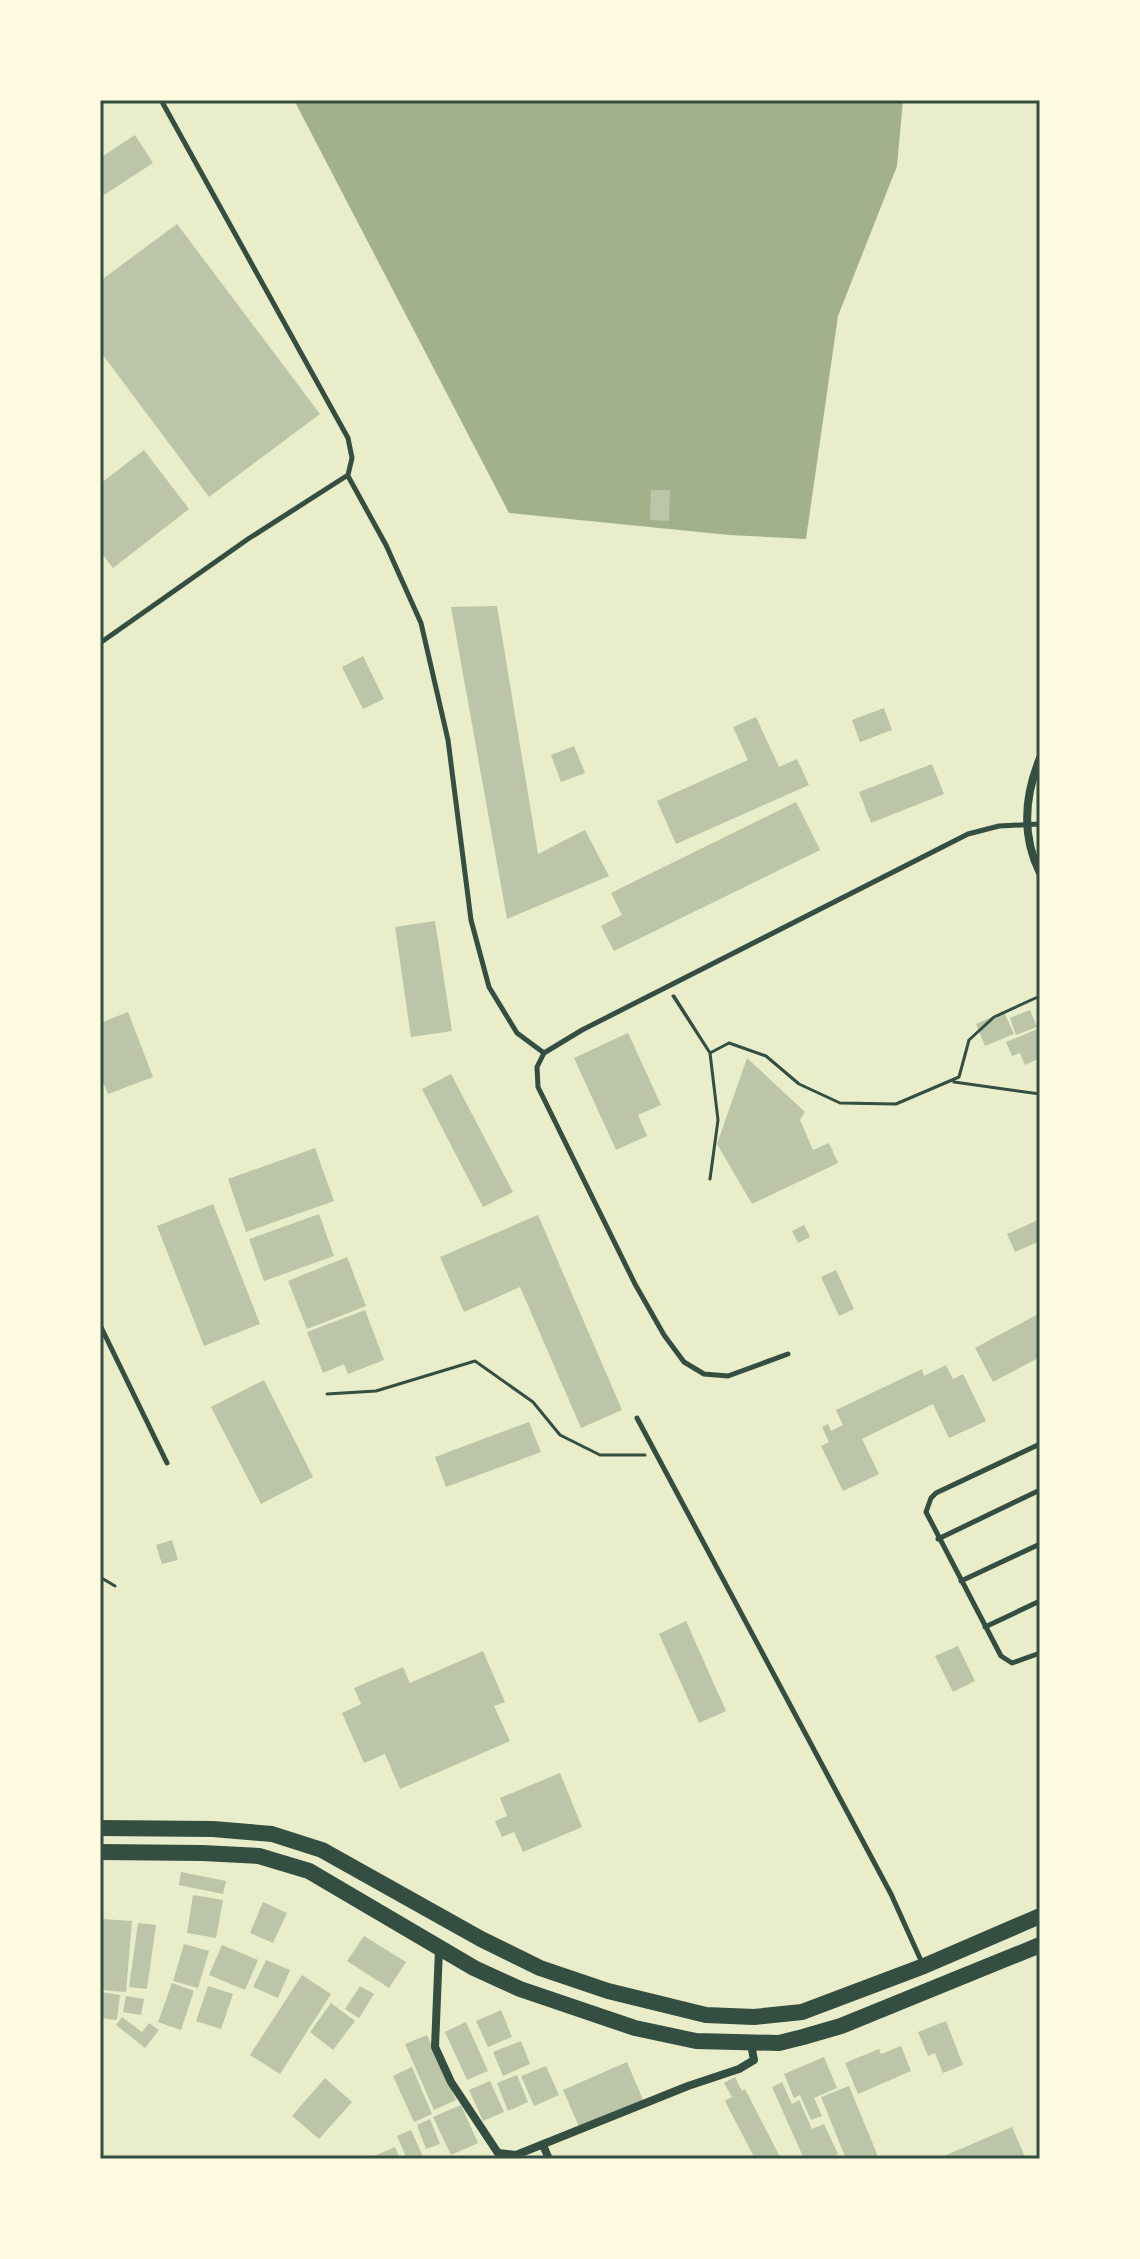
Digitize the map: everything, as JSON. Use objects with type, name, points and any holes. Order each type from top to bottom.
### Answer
[{"type":"main road","points":[[100,1828],[213,1829],[272,1834],[333,1855],[481,1939],[540,1968],[608,1991],[706,2015],[754,2017],[802,2012],[924,1966],[1040,1916]]},
{"type":"main road","points":[[100,1852],[259,1856],[309,1871],[439,1949],[520,1989],[635,2028],[696,2041],[779,2043],[841,2026],[1040,1945]]},
{"type":"street","points":[[1040,758],[1029,786],[1027,825],[1040,873]]},
{"type":"street","points":[[439,1949],[435,2047],[451,2082],[498,2153],[516,2155],[688,2086],[739,2069],[754,2060],[751,2044]]},
{"type":"street","points":[[543,2145],[549,2159]]},
{"type":"lane","points":[[161,100],[348,438],[352,458],[348,475],[386,545],[421,623],[448,740],[471,920],[489,987],[517,1033],[544,1053]]},
{"type":"lane","points":[[100,643],[248,539],[348,475]]},
{"type":"lane","points":[[788,1354],[728,1376],[704,1374],[684,1362],[664,1335],[635,1284],[538,1087],[537,1067],[544,1053],[582,1030],[968,834],[999,826],[1040,824]]},
{"type":"lane","points":[[100,1325],[167,1463]]},
{"type":"lane","points":[[637,1418],[891,1894],[924,1966]]},
{"type":"lane","points":[[1040,1444],[936,1493],[926,1512],[1001,1656],[1008,1662],[1018,1662],[1040,1653]]},
{"type":"lane","points":[[938,1539],[1040,1490]]},
{"type":"lane","points":[[961,1581],[1040,1544]]},
{"type":"lane","points":[[985,1627],[1040,1601]]},
{"type":"path","points":[[667,986],[710,1053],[718,1120],[710,1179]]},
{"type":"path","points":[[710,1053],[729,1043],[766,1056],[799,1084],[840,1103],[896,1104],[959,1077],[969,1040],[994,1017],[1040,996]]},
{"type":"path","points":[[950,1081],[1040,1094]]},
{"type":"path","points":[[327,1394],[376,1391],[475,1361],[533,1402],[560,1435],[600,1455],[656,1455]]},
{"type":"path","points":[[100,1577],[115,1586]]},
{"type":"shaded area","points":[[294,100],[903,100],[897,166],[838,316],[806,539],[729,535],[509,513]]},
{"type":"building","points":[[135,135],[153,163],[104,195],[100,189],[100,158]]},
{"type":"building","points":[[177,224],[320,414],[209,497],[100,351],[100,281]]},
{"type":"building","points":[[144,450],[189,509],[113,568],[100,551],[100,484]]},
{"type":"building","points":[[651,490],[670,490],[669,521],[650,520]]},
{"type":"building","points":[[497,606],[538,854],[585,830],[609,876],[507,919],[451,607]]},
{"type":"building","points":[[363,656],[384,699],[363,709],[342,667]]},
{"type":"building","points":[[884,708],[892,730],[860,742],[852,720]]},
{"type":"building","points":[[756,717],[779,767],[797,759],[809,785],[676,844],[657,801],[748,760],[733,727]]},
{"type":"building","points":[[574,746],[585,773],[561,782],[551,755]]},
{"type":"building","points":[[932,764],[944,794],[871,823],[859,792]]},
{"type":"building","points":[[796,802],[820,850],[614,951],[601,926],[622,915],[611,893]]},
{"type":"building","points":[[435,921],[452,1031],[411,1037],[395,927]]},
{"type":"building","points":[[1030,1010],[1037,1027],[1016,1035],[1010,1018]]},
{"type":"building","points":[[128,1012],[153,1077],[108,1094],[100,1074],[100,1023]]},
{"type":"building","points":[[1004,1012],[1014,1034],[985,1046],[976,1024]]},
{"type":"building","points":[[1040,1028],[1040,1058],[1025,1065],[1020,1053],[1012,1056],[1006,1042]]},
{"type":"building","points":[[628,1033],[661,1105],[638,1115],[647,1136],[616,1150],[574,1058]]},
{"type":"building","points":[[747,1058],[805,1112],[800,1120],[813,1150],[829,1143],[838,1163],[752,1204],[717,1144]]},
{"type":"building","points":[[451,1074],[513,1192],[483,1207],[422,1089]]},
{"type":"building","points":[[315,1148],[334,1201],[246,1232],[228,1179]]},
{"type":"building","points":[[213,1204],[260,1324],[204,1346],[157,1226]]},
{"type":"building","points":[[319,1214],[334,1256],[264,1281],[249,1239]]},
{"type":"building","points":[[538,1215],[622,1410],[581,1428],[520,1287],[464,1312],[440,1257]]},
{"type":"building","points":[[1040,1219],[1040,1241],[1015,1252],[1007,1234]]},
{"type":"building","points":[[804,1225],[810,1237],[798,1243],[792,1231]]},
{"type":"building","points":[[347,1257],[366,1306],[307,1329],[288,1281]]},
{"type":"building","points":[[836,1270],[854,1309],[839,1316],[821,1277]]},
{"type":"building","points":[[365,1310],[384,1360],[348,1374],[344,1364],[323,1373],[307,1332]]},
{"type":"building","points":[[1040,1313],[1040,1357],[993,1382],[975,1348]]},
{"type":"building","points":[[946,1365],[953,1379],[963,1374],[986,1421],[949,1438],[933,1404],[862,1439],[879,1474],[843,1491],[821,1446],[829,1442],[822,1427],[828,1424],[831,1431],[843,1425],[836,1410],[922,1369],[924,1376]]},
{"type":"building","points":[[264,1380],[313,1477],[261,1504],[211,1407]]},
{"type":"building","points":[[529,1422],[541,1452],[446,1487],[435,1457]]},
{"type":"building","points":[[172,1540],[178,1560],[162,1564],[156,1545]]},
{"type":"building","points":[[686,1621],[726,1711],[699,1723],[659,1634]]},
{"type":"building","points":[[958,1646],[975,1681],[953,1692],[935,1656]]},
{"type":"building","points":[[483,1651],[505,1702],[494,1706],[510,1741],[400,1789],[385,1754],[364,1763],[342,1713],[361,1704],[354,1688],[403,1667],[410,1683]]},
{"type":"building","points":[[560,1773],[582,1827],[523,1852],[514,1832],[502,1837],[495,1821],[507,1816],[500,1798]]},
{"type":"building","points":[[181,1872],[226,1881],[223,1894],[179,1885]]},
{"type":"building","points":[[193,1895],[223,1900],[216,1938],[187,1933]]},
{"type":"building","points":[[263,1902],[287,1913],[273,1943],[250,1933]]},
{"type":"building","points":[[102,1919],[132,1921],[126,1992],[100,1990]]},
{"type":"building","points":[[138,1923],[156,1925],[147,1989],[129,1987]]},
{"type":"building","points":[[364,1936],[406,1962],[389,1988],[347,1961]]},
{"type":"building","points":[[184,1944],[209,1951],[198,1988],[173,1981]]},
{"type":"building","points":[[222,1945],[258,1960],[245,1990],[209,1975]]},
{"type":"building","points":[[266,1960],[290,1970],[278,1998],[253,1987]]},
{"type":"building","points":[[302,1975],[331,1994],[280,2074],[250,2055]]},
{"type":"building","points":[[172,1983],[194,1991],[181,2030],[158,2022]]},
{"type":"building","points":[[208,1986],[233,1994],[221,2029],[196,2021]]},
{"type":"building","points":[[360,1986],[374,1994],[359,2018],[345,2009]]},
{"type":"building","points":[[100,1992],[120,1995],[117,2020],[100,2018]]},
{"type":"building","points":[[126,1996],[144,1999],[141,2015],[123,2012]]},
{"type":"building","points":[[331,2003],[355,2021],[333,2050],[310,2032]]},
{"type":"building","points":[[501,2010],[512,2037],[488,2047],[476,2021]]},
{"type":"building","points":[[122,2017],[142,2032],[149,2023],[159,2030],[145,2048],[116,2025]]},
{"type":"building","points":[[946,2021],[963,2065],[943,2073],[935,2053],[928,2056],[918,2032]]},
{"type":"building","points":[[466,2022],[488,2071],[467,2080],[445,2032]]},
{"type":"building","points":[[427,2035],[456,2100],[434,2110],[405,2044]]},
{"type":"building","points":[[521,2041],[530,2064],[503,2076],[493,2052]]},
{"type":"building","points":[[901,2046],[911,2071],[858,2094],[845,2063],[879,2049],[881,2054]]},
{"type":"building","points":[[824,2057],[837,2088],[814,2098],[822,2116],[811,2120],[800,2095],[794,2098],[784,2074]]},
{"type":"building","points":[[627,2062],[644,2102],[580,2129],[563,2090]]},
{"type":"building","points":[[546,2066],[559,2095],[534,2106],[521,2076]]},
{"type":"building","points":[[412,2067],[432,2114],[414,2122],[393,2076]]},
{"type":"building","points":[[517,2075],[528,2102],[508,2111],[497,2083]]},
{"type":"building","points":[[735,2077],[742,2091],[745,2089],[781,2159],[755,2159],[725,2101],[732,2097],[724,2083]]},
{"type":"building","points":[[325,2078],[352,2102],[319,2139],[292,2116]]},
{"type":"building","points":[[490,2081],[504,2112],[483,2121],[469,2090]]},
{"type":"building","points":[[782,2082],[792,2104],[799,2100],[812,2129],[824,2124],[838,2154],[834,2159],[804,2159],[772,2087]]},
{"type":"building","points":[[849,2086],[879,2159],[846,2159],[821,2097]]},
{"type":"building","points":[[461,2105],[478,2143],[451,2155],[433,2117]]},
{"type":"building","points":[[430,2119],[440,2144],[426,2149],[417,2125]]},
{"type":"building","points":[[1012,2127],[1026,2159],[937,2159]]},
{"type":"building","points":[[411,2130],[424,2159],[407,2159],[397,2136]]},
{"type":"building","points":[[395,2147],[400,2159],[367,2159]]}]
